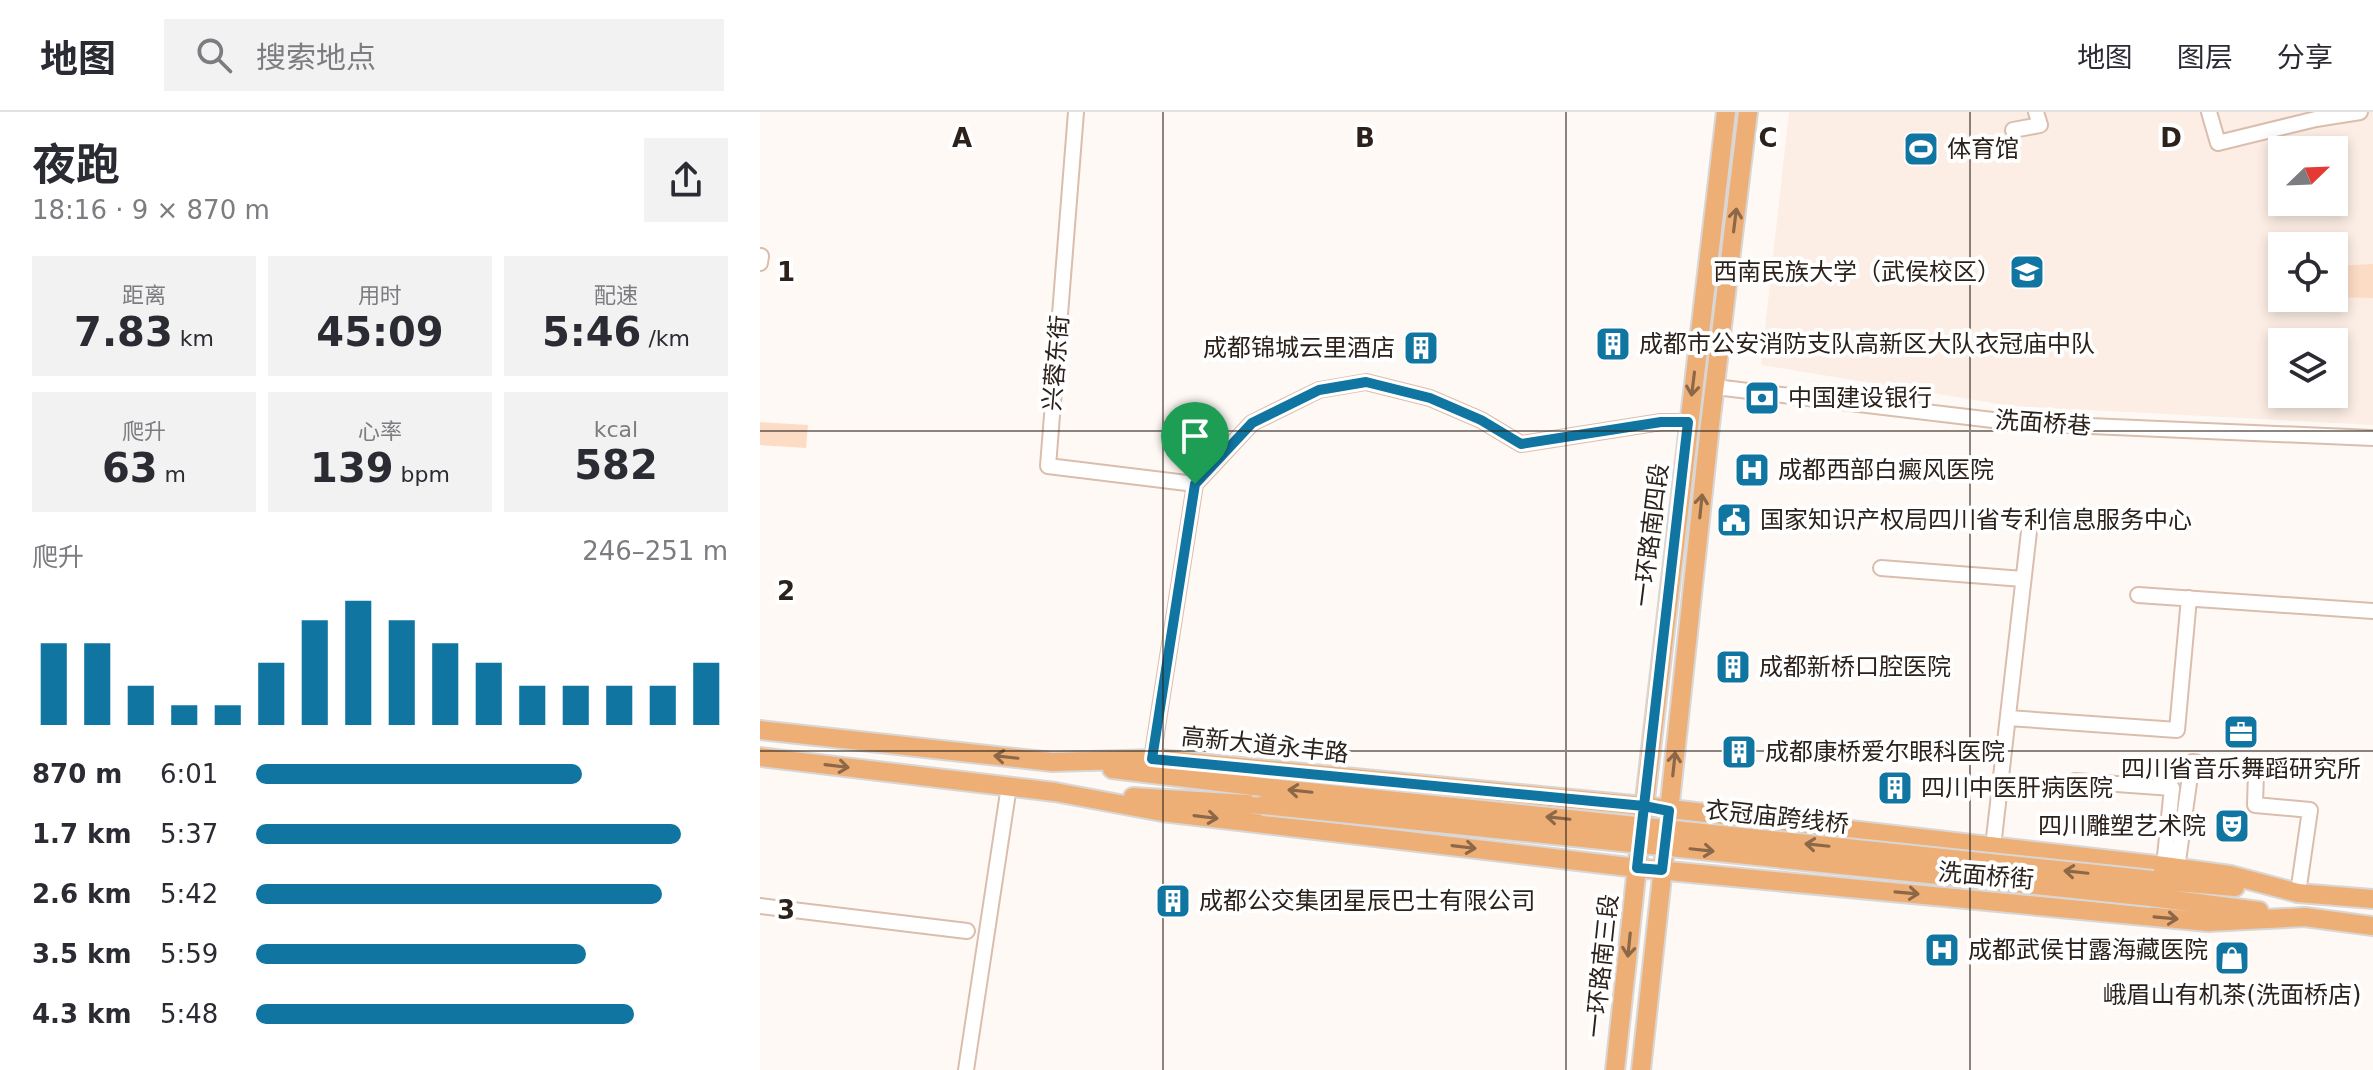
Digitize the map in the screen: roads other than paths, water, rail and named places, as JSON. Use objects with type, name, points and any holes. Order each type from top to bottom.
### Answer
[{"type":"main road","name":"一环路南四段","points":[[1637,868],[1726,112]]},
{"type":"main road","name":"一环路南四段","points":[[1662,870],[1748,112]]},
{"type":"main road","name":"高新大道永丰路","points":[[760,730],[1052,762],[1152,759],[1644,806],[1669,811]]},
{"type":"main road","points":[[760,757],[1055,792],[1162,812],[1662,870]]},
{"type":"main road","name":"衣冠庙跨线桥","points":[[1052,762],[1253,786],[2161,878]]},
{"type":"main road","name":"衣冠庙跨线桥","points":[[1055,792],[1263,805],[2161,878]]},
{"type":"main road","name":"洗面桥街","points":[[1669,811],[1993,847],[2161,878],[2373,899]]},
{"type":"main road","name":"一环路南三段","points":[[1615,1070],[1637,868]]},
{"type":"main road","name":"洗面桥街","points":[[1662,870],[2208,922],[2305,917]]},
{"type":"main road","name":"一环路南三段","points":[[1641,1070],[1662,870]]},
{"type":"main road","name":"洗面桥街","points":[[2161,878],[2230,875],[2298,893]]},
{"type":"main road","name":"洗面桥街","points":[[2161,878],[2305,917],[2373,926]]},
{"type":"street","name":"兴蓉东街","points":[[1076,112],[1048,466],[1195,484]]},
{"type":"street","points":[[2013,130],[2040,125],[2036,112]]},
{"type":"street","points":[[2209,112],[2218,143],[2316,119],[2360,112]]},
{"type":"street","points":[[760,263],[761,256]]},
{"type":"street","points":[[1152,759],[1195,484],[1252,423],[1319,390],[1366,382],[1430,398],[1481,420],[1521,444],[1661,422],[1688,422]]},
{"type":"street","name":"洗面桥巷","points":[[1715,387],[2018,423],[2373,438]]},
{"type":"street","points":[[1993,847],[2031,514]]},
{"type":"street","points":[[1881,568],[2023,579]]},
{"type":"street","points":[[2138,595],[2373,611]]},
{"type":"street","points":[[2008,718],[2177,730],[2189,598]]},
{"type":"street","points":[[2161,878],[2192,762],[2256,771],[2255,805],[2310,810],[2298,893]]},
{"type":"street","points":[[2075,781],[2172,788],[2161,878]]},
{"type":"street","points":[[966,1070],[1009,786]]},
{"type":"street","points":[[760,906],[967,931]]},
{"type":"place","name":"体育馆","points":[[1921,149]]},
{"type":"place","name":"西南民族大学（武侯校区）","points":[[2027,272]]},
{"type":"place","name":"成都市公安消防支队高新区大队衣冠庙中队","points":[[1613,344]]},
{"type":"place","name":"成都锦城云里酒店","points":[[1421,348]]},
{"type":"place","name":"中国建设银行","points":[[1762,398]]},
{"type":"place","name":"成都西部白癜风医院","points":[[1752,470]]},
{"type":"place","name":"国家知识产权局四川省专利信息服务中心","points":[[1734,520]]},
{"type":"place","name":"成都新桥口腔医院","points":[[1733,667]]},
{"type":"place","name":"四川省音乐舞蹈研究所","points":[[2241,732]]},
{"type":"place","name":"成都康桥爱尔眼科医院","points":[[1739,752]]},
{"type":"place","name":"四川中医肝病医院","points":[[1895,788]]},
{"type":"place","name":"四川雕塑艺术院","points":[[2232,826]]},
{"type":"place","name":"成都公交集团星辰巴士有限公司","points":[[1173,901]]},
{"type":"place","name":"成都武侯甘露海藏医院","points":[[1942,950]]},
{"type":"place","name":"峨眉山有机茶(洗面桥店)","points":[[2232,958]]}]
